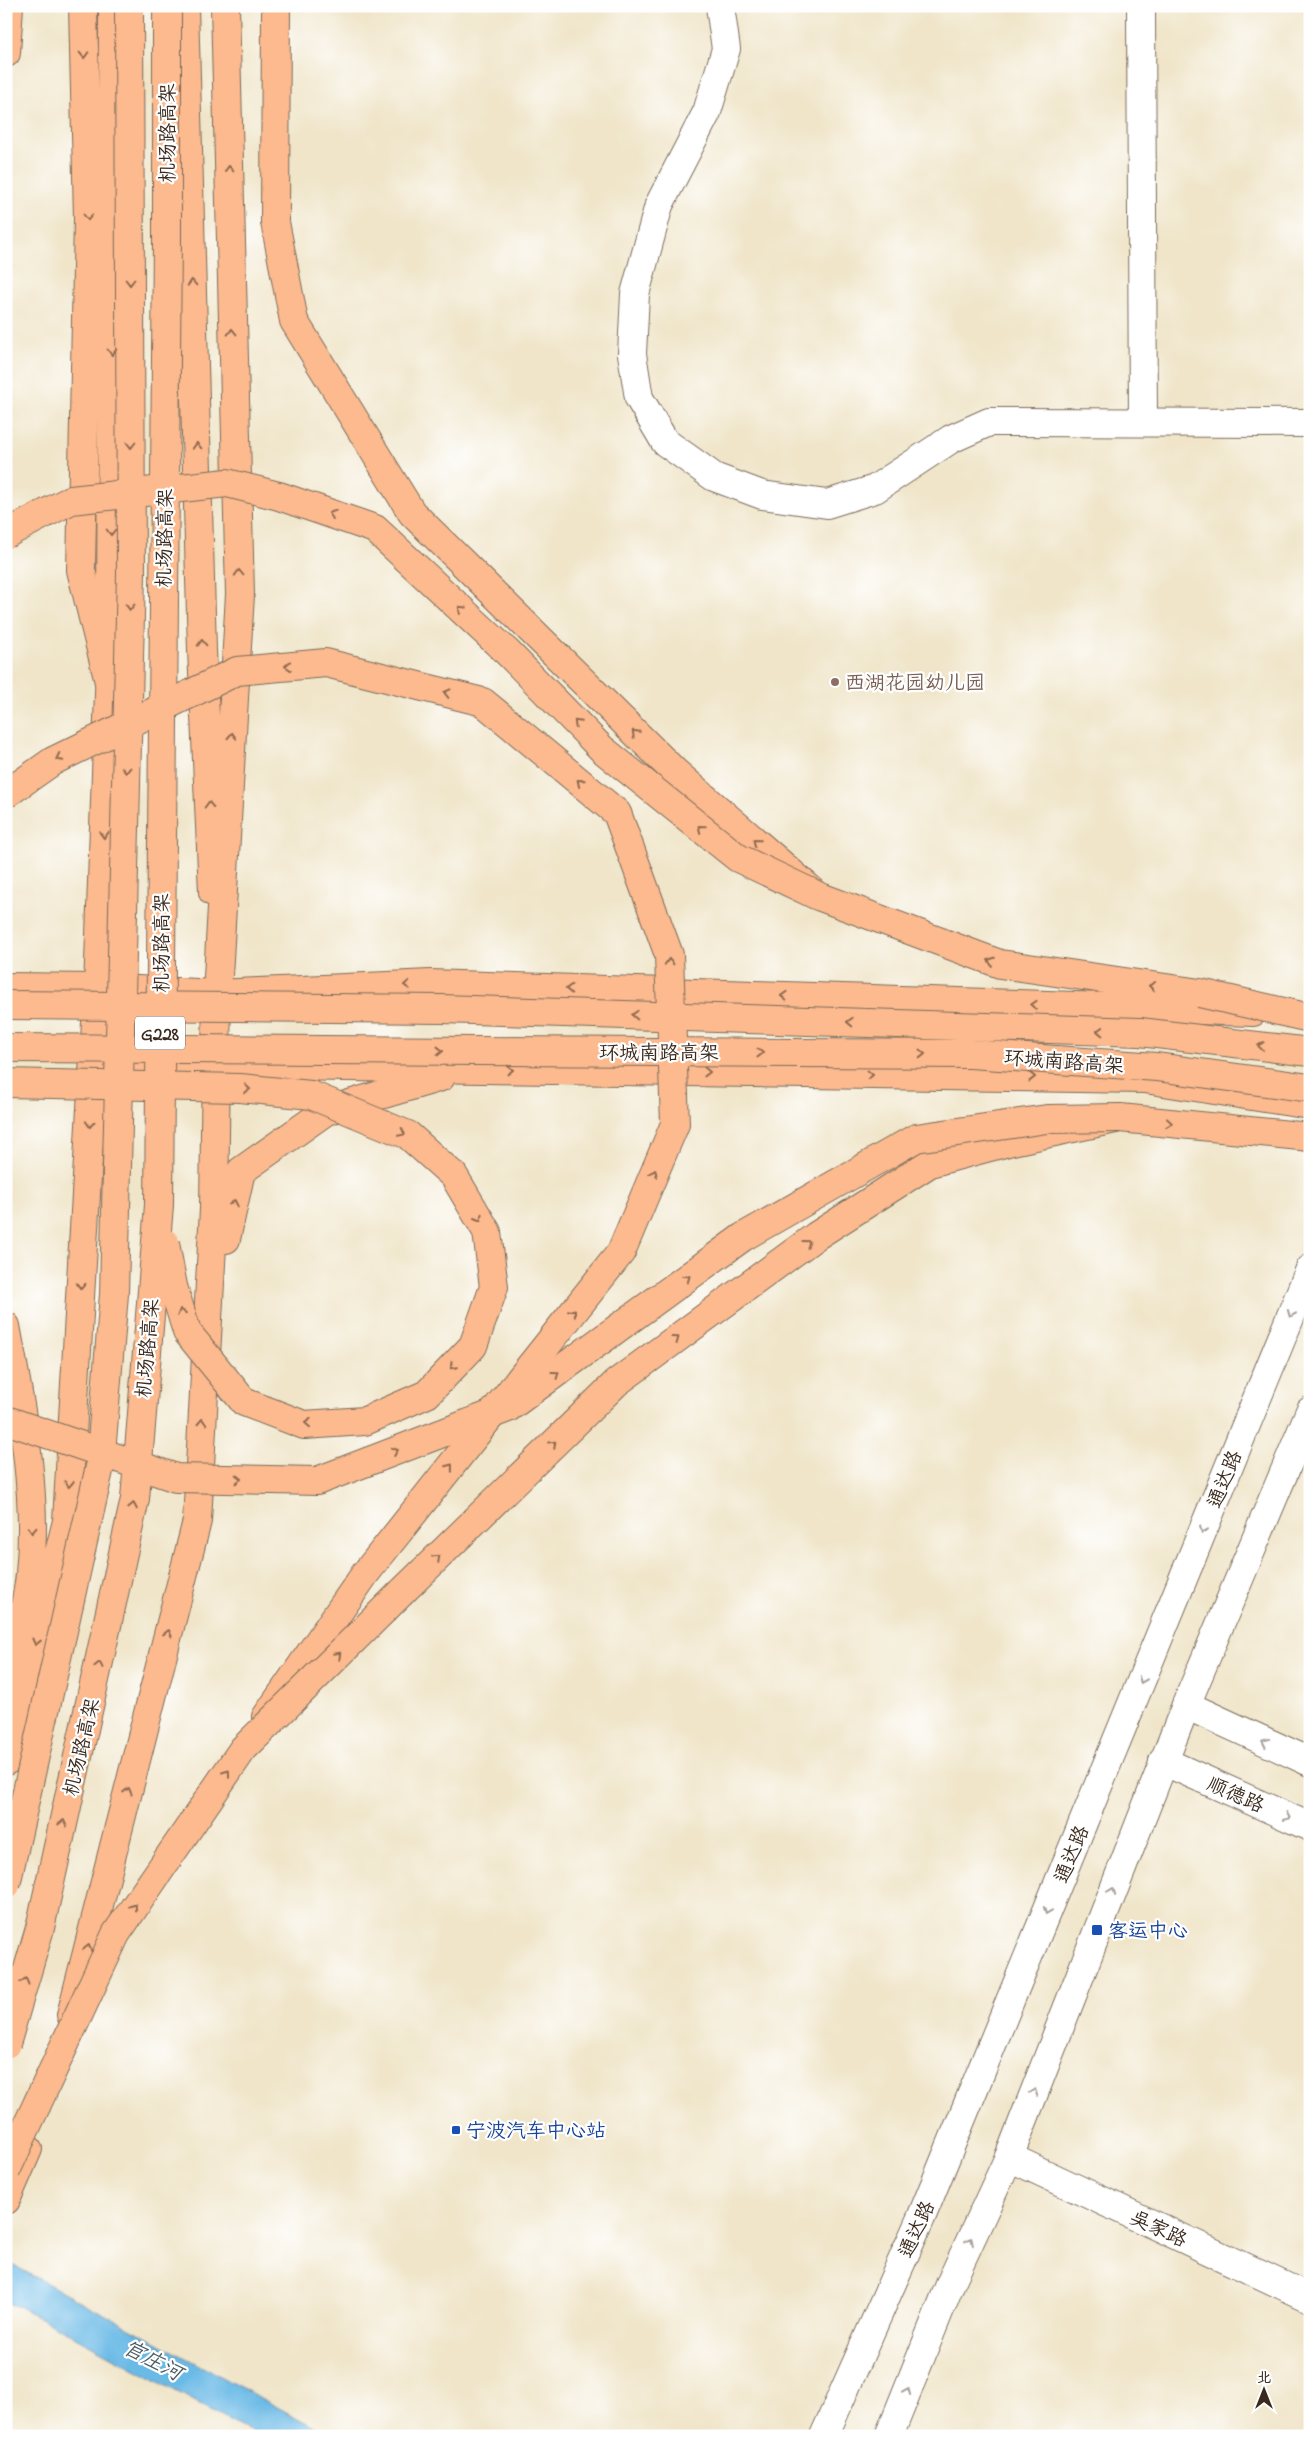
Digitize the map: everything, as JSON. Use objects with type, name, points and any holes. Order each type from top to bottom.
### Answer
[{"type":"main road","points":[[6,53],[9,6]]},
{"type":"main road","points":[[83,6],[88,219],[80,570],[110,682]]},
{"type":"main road","points":[[6,1761],[67,1521],[98,988],[110,682],[113,6]]},
{"type":"main road","name":"机场路高架","points":[[6,1885],[100,1466],[114,1294],[131,574],[129,6]]},
{"type":"main road","name":"机场路高架","points":[[6,2044],[40,1928],[135,1499],[159,1206],[167,257],[167,6]]},
{"type":"main road","points":[[184,6],[202,650],[217,994]]},
{"type":"main road","points":[[6,2200],[50,2097],[197,1521],[214,1209],[217,994],[240,594],[233,380],[225,6]]},
{"type":"main road","points":[[276,6],[275,222],[294,321],[412,513],[674,771],[818,896]]},
{"type":"main road","points":[[6,534],[71,500],[227,483],[279,496],[376,529],[508,653],[602,749],[738,858],[818,896],[1000,964],[1200,993],[1310,1018]]},
{"type":"main road","points":[[6,794],[53,761],[237,670],[326,663],[482,702],[617,812],[669,955],[674,1124],[621,1252],[366,1574],[116,1934],[6,2171]]},
{"type":"main road","points":[[6,987],[98,988],[217,994],[430,984],[1310,1014]]},
{"type":"main road","name":"环城南路高架","points":[[6,1005],[442,1009],[1140,1032],[1310,1052]]},
{"type":"main road","name":"环城南路高架","points":[[6,1048],[970,1054],[1157,1067],[1310,1088]]},
{"type":"main road","points":[[6,1060],[94,1060],[216,1065],[467,1069],[1145,1078],[1310,1105]]},
{"type":"main road","points":[[208,1319],[241,1171],[326,1111],[467,1069]]},
{"type":"main road","points":[[6,1083],[240,1088],[311,1095],[408,1135],[454,1176],[487,1232],[494,1287],[473,1346],[427,1394],[364,1421],[304,1425],[244,1402],[187,1332],[173,1286],[159,1206]]},
{"type":"main road","points":[[243,1749],[616,1383],[816,1236],[930,1163],[1012,1141],[1120,1118]]},
{"type":"main road","points":[[6,1420],[176,1478],[317,1481],[508,1408],[743,1237],[916,1138],[1047,1119],[1120,1118],[1310,1137]]},
{"type":"main road","points":[[6,1326],[29,1455],[33,1522],[30,1576],[6,1682]]},
{"type":"street","points":[[720,6],[726,49],[707,112],[659,205],[635,294],[632,354],[640,398],[665,442],[714,477],[762,495],[827,504],[875,489],[951,439],[989,422],[1310,424]]},
{"type":"street","points":[[1142,6],[1143,422]]},
{"type":"street","name":"通达路","points":[[824,2436],[922,2218],[1310,1269]]},
{"type":"street","points":[[889,2436],[951,2282],[1009,2157],[1163,1761],[1310,1411]]},
{"type":"street","points":[[1186,1705],[1310,1762]]},
{"type":"street","name":"顺德路","points":[[1163,1761],[1310,1827]]},
{"type":"street","name":"吴家路","points":[[1009,2157],[1310,2298]]},
{"type":"water","name":"官庄河","points":[[6,2264],[11,2264],[331,2436],[259,2436],[20,2307],[6,2303]]},
{"type":"place","name":"西湖花园幼儿园","points":[[835,682]]},
{"type":"place","name":"客运中心","points":[[1097,1930]]},
{"type":"place","name":"宁波汽车中心站","points":[[456,2130]]}]
